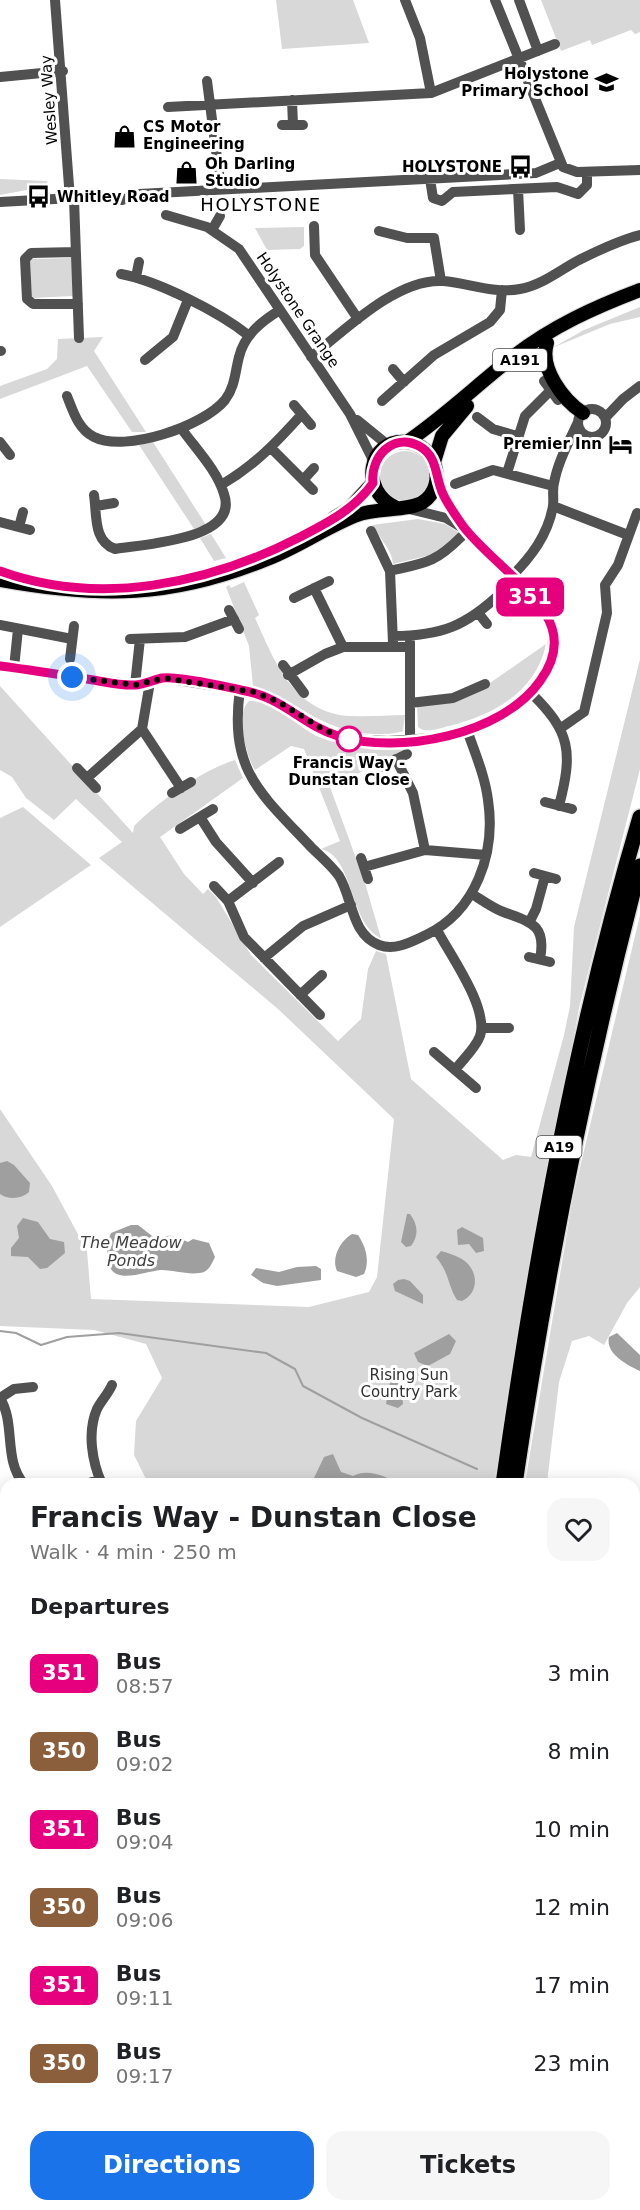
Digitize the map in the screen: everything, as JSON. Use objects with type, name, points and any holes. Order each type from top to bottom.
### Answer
[{"type":"highway","name":"A19","points":[[504,1478],[547,1202],[585,1028],[640,816]]},
{"type":"highway","name":"A19","points":[[516,1478],[556,1226],[601,1017],[640,866]]},
{"type":"main road","name":"A191","points":[[389,446],[406,442],[454,407],[516,355],[557,327],[589,309],[640,290]]},
{"type":"main road","name":"A191","points":[[437,478],[434,462],[442,436],[461,411],[520,360],[587,319],[640,298]]},
{"type":"main road","points":[[547,343],[545,350],[548,369],[568,402],[586,415]]},
{"type":"main road","points":[[406,442],[419,446],[434,462]]},
{"type":"main road","points":[[389,446],[374,462],[373,483],[381,498],[400,507]]},
{"type":"main road","points":[[0,580],[85,592],[121,593],[164,589],[226,575],[269,559],[356,515],[424,501],[432,494],[437,478]]},
{"type":"main road","points":[[0,571],[53,584],[109,588],[154,586],[191,579],[261,557],[317,528],[349,509],[373,483]]},
{"type":"street","name":"Wesley Way","points":[[55,0],[63,71],[76,252],[79,338]]},
{"type":"street","points":[[405,0],[420,38],[432,93]]},
{"type":"street","points":[[495,0],[560,163],[571,172],[640,170]]},
{"type":"street","points":[[519,0],[538,51]]},
{"type":"street","points":[[168,106],[432,93],[555,44]]},
{"type":"street","points":[[0,77],[63,71]]},
{"type":"street","points":[[207,81],[221,189]]},
{"type":"street","points":[[292,100],[293,125]]},
{"type":"street","points":[[0,202],[109,196],[122,200],[139,194],[536,173],[560,163]]},
{"type":"street","points":[[430,179],[430,193],[437,201],[442,201],[453,192],[557,187],[578,194],[585,189],[587,172]]},
{"type":"street","points":[[518,189],[520,230]]},
{"type":"street","name":"Holystone Grange","points":[[166,215],[212,230],[239,249],[350,414],[374,462]]},
{"type":"street","points":[[212,230],[220,216]]},
{"type":"street","points":[[327,235],[314,231],[315,255],[358,319]]},
{"type":"street","points":[[379,231],[407,238],[434,238],[441,281]]},
{"type":"street","points":[[311,357],[387,299],[423,282],[441,281],[502,290],[537,283],[580,260],[640,235]]},
{"type":"street","points":[[76,252],[31,253],[25,260],[27,299],[33,304],[78,304]]},
{"type":"street","points":[[136,277],[139,262]]},
{"type":"street","points":[[121,274],[136,277],[188,300],[233,323],[248,335]]},
{"type":"street","points":[[382,401],[434,355],[490,322],[500,310],[502,290]]},
{"type":"street","points":[[145,360],[173,337],[188,300]]},
{"type":"street","points":[[59,410],[69,401],[82,428],[92,437],[105,441],[141,439],[181,428],[215,410],[226,398],[234,384],[239,355],[248,335],[280,310]]},
{"type":"street","points":[[393,369],[404,382]]},
{"type":"street","points":[[507,473],[525,416],[547,386],[558,400]]},
{"type":"street","points":[[567,449],[580,440],[604,430],[605,418],[623,399],[640,386]]},
{"type":"street","points":[[511,577],[534,551],[547,527],[553,506],[553,486],[567,449],[586,415],[623,399]]},
{"type":"street","points":[[294,405],[311,425]]},
{"type":"street","points":[[221,485],[245,471],[272,449],[302,414]]},
{"type":"street","name":"Holystone Grange","points":[[350,414],[389,446]]},
{"type":"street","points":[[586,415],[605,418]]},
{"type":"street","points":[[586,415],[584,434],[592,436]]},
{"type":"street","points":[[477,417],[494,429],[517,436]]},
{"type":"street","points":[[114,503],[95,500],[99,539],[106,546],[115,549],[179,538],[217,525],[226,508],[221,485],[181,428]]},
{"type":"street","points":[[2,437],[10,455]]},
{"type":"street","points":[[272,449],[313,490]]},
{"type":"street","points":[[303,480],[314,468]]},
{"type":"street","points":[[454,484],[487,471],[507,473],[553,486]]},
{"type":"street","points":[[437,478],[462,533]]},
{"type":"street","points":[[553,506],[628,535]]},
{"type":"street","points":[[0,666],[135,685],[164,678],[240,689],[279,702],[337,736],[363,740],[410,740],[449,736],[505,714],[531,693],[549,666],[554,638],[542,610],[511,577],[446,518],[400,507]]},
{"type":"street","points":[[0,522],[25,529],[23,512]]},
{"type":"street","points":[[561,728],[584,712],[606,618],[605,585],[618,565],[638,513]]},
{"type":"street","points":[[371,531],[390,571],[393,642]]},
{"type":"street","points":[[390,571],[433,561],[462,533]]},
{"type":"street","points":[[294,598],[329,581]]},
{"type":"street","points":[[314,588],[343,647]]},
{"type":"street","points":[[304,693],[285,670],[343,647],[410,642],[454,628],[479,614],[501,593]]},
{"type":"street","points":[[479,614],[488,624]]},
{"type":"street","points":[[135,685],[135,639],[185,637],[234,620]]},
{"type":"street","points":[[0,625],[72,639]]},
{"type":"street","points":[[70,658],[74,626]]},
{"type":"street","points":[[14,668],[18,629]]},
{"type":"street","points":[[410,642],[410,740]]},
{"type":"street","points":[[87,778],[142,729],[150,682]]},
{"type":"street","points":[[410,703],[453,698],[485,684]]},
{"type":"street","points":[[240,689],[236,722],[244,765],[272,804],[335,871],[351,905],[357,926],[378,945],[388,948],[404,945],[437,930],[458,912],[472,894],[486,855],[490,829],[488,798],[467,730]]},
{"type":"street","points":[[531,693],[561,728],[568,762],[559,806]]},
{"type":"street","points":[[142,729],[181,788]]},
{"type":"street","points":[[381,767],[407,754]]},
{"type":"street","points":[[396,759],[413,794],[420,818],[425,850]]},
{"type":"street","points":[[77,768],[96,788]]},
{"type":"street","points":[[545,802],[572,809]]},
{"type":"street","points":[[180,829],[213,809]]},
{"type":"street","points":[[200,817],[216,842],[253,883]]},
{"type":"street","points":[[368,879],[362,863],[425,850],[486,855]]},
{"type":"street","points":[[228,901],[279,862]]},
{"type":"street","points":[[530,921],[536,909],[545,876]]},
{"type":"street","points":[[214,886],[228,901],[244,937],[320,1015]]},
{"type":"street","points":[[472,894],[498,910],[530,921],[541,936],[540,959]]},
{"type":"street","points":[[264,958],[303,926],[351,905]]},
{"type":"street","points":[[437,930],[474,998],[482,1028],[474,1048],[455,1070]]},
{"type":"street","points":[[300,995],[322,975]]},
{"type":"street","points":[[482,1028],[509,1029]]},
{"type":"street","points":[[434,1052],[476,1088]]},
{"type":"street","points":[[100,1478],[91,1446],[92,1424],[98,1407],[112,1385]]},
{"type":"street","points":[[20,1478],[6,1449],[8,1410],[0,1398],[14,1389],[33,1387]]},
{"type":"street","points":[[0,1784],[0,1792]]},
{"type":"green space","points":[[276,0],[353,0],[369,43],[282,49]]},
{"type":"green space","points":[[541,0],[640,0],[640,32],[635,34],[631,30],[592,45],[590,40],[561,51]]},
{"type":"green space","points":[[0,179],[48,181],[43,187],[0,195]]},
{"type":"green space","points":[[304,227],[304,246],[300,249],[267,250],[255,228]]},
{"type":"green space","points":[[72,258],[73,296],[32,298],[30,259]]},
{"type":"green space","points":[[640,307],[640,317],[610,324],[552,348],[584,330]]},
{"type":"green space","points":[[103,337],[94,351],[146,432],[132,432],[87,366],[0,399],[0,386],[47,369],[57,359],[58,339]]},
{"type":"green space","points":[[153,442],[206,525],[194,529],[139,445]]},
{"type":"green space","points":[[400,451],[410,451],[423,458],[430,471],[430,481],[423,494],[410,501],[400,501],[391,497],[384,490],[380,481],[380,471],[384,462],[391,455]]},
{"type":"green space","points":[[418,519],[445,524],[460,533],[439,553],[393,564],[388,548],[372,525]]},
{"type":"green space","points":[[211,534],[226,558],[214,561],[200,538]]},
{"type":"green space","points":[[244,582],[259,615],[255,618],[269,648],[296,691],[308,702],[340,715],[405,715],[403,731],[376,734],[343,729],[253,686],[249,646],[226,587],[229,585],[231,588]]},
{"type":"green space","points":[[546,644],[533,676],[511,699],[497,708],[466,721],[429,730],[418,727],[417,705],[487,685]]},
{"type":"green space","name":"Rising Sun Country Park","points":[[640,659],[640,769],[579,1008],[495,1478],[146,1478],[134,1455],[136,1421],[162,1378],[146,1344],[94,1330],[0,1326],[0,1109],[52,1186],[87,1251],[91,1299],[309,1307],[369,1292],[377,1277],[394,1119],[278,1009],[99,858],[122,842],[76,799],[54,820],[26,798],[12,777],[0,770],[0,686],[133,833],[134,826],[168,797],[209,771],[235,760],[243,778],[160,837],[184,874],[203,894],[208,889],[216,897],[251,955],[338,1041],[361,1019],[368,969],[376,951],[386,954],[411,1079],[503,1160],[516,1155],[531,1157],[570,1006],[574,927]]},
{"type":"green space","points":[[249,701],[277,709],[311,733],[331,741],[366,746],[412,745],[411,748],[330,787],[365,883],[381,938],[363,919],[340,864],[332,854],[321,849],[340,841],[304,749],[291,746],[255,770],[245,745],[242,724],[245,707]]},
{"type":"green space","points":[[23,807],[91,865],[0,927],[0,818]]},
{"type":"green space","points":[[640,915],[640,1287],[627,1303],[604,1345],[589,1336],[572,1341],[559,1382],[548,1478],[526,1478],[573,1197]]},
{"type":"water","points":[[7,1161],[14,1165],[30,1183],[29,1192],[23,1196],[11,1198],[0,1194],[0,1163]]},
{"type":"water","points":[[407,1214],[413,1218],[416,1230],[414,1242],[411,1246],[406,1247],[401,1242]]},
{"type":"water","name":"The Meadow Ponds","points":[[23,1218],[38,1222],[50,1239],[64,1242],[65,1253],[47,1268],[40,1269],[28,1257],[11,1256],[11,1248],[19,1238],[17,1226]]},
{"type":"water","name":"The Meadow Ponds","points":[[131,1225],[138,1225],[156,1239],[169,1236],[188,1242],[193,1239],[209,1243],[215,1257],[211,1266],[199,1273],[161,1270],[130,1276],[116,1274],[108,1261],[107,1250],[111,1233]]},
{"type":"water","points":[[462,1227],[483,1238],[484,1251],[476,1253],[469,1244],[458,1245],[457,1230]]},
{"type":"water","points":[[352,1234],[358,1235],[361,1240],[367,1259],[364,1274],[356,1277],[337,1271],[335,1266],[338,1250]]},
{"type":"water","points":[[441,1251],[466,1262],[474,1273],[472,1292],[462,1301],[457,1300],[444,1269],[436,1257]]},
{"type":"water","points":[[316,1266],[321,1269],[321,1280],[277,1286],[263,1283],[251,1275],[256,1268],[279,1272],[297,1267]]},
{"type":"water","points":[[404,1279],[410,1281],[423,1295],[423,1304],[395,1291],[393,1284]]},
{"type":"water","points":[[617,1333],[640,1355],[640,1371],[618,1358],[610,1349],[609,1337]]},
{"type":"water","points":[[449,1334],[456,1341],[450,1354],[428,1366],[418,1362],[414,1353]]},
{"type":"water","points":[[396,1380],[401,1386],[403,1404],[398,1408],[386,1404],[390,1382]]},
{"type":"water","points":[[333,1454],[341,1472],[353,1476],[364,1473],[388,1478],[314,1478],[324,1457]]},
{"type":"waterway","points":[[0,1331],[16,1333],[41,1345],[67,1337],[119,1333],[266,1353],[295,1369],[303,1386],[362,1418],[477,1469]]},
{"type":"bus line","name":"351","points":[[0,571],[53,584],[118,588],[154,586],[224,570],[261,557],[349,509],[373,483],[374,462],[380,453],[389,446],[406,442],[428,452],[437,470],[437,478],[443,494],[464,528],[542,610],[552,628],[554,638],[549,666],[540,681],[531,693],[505,714],[449,736],[410,740],[363,740],[337,736],[311,723],[279,702],[240,689],[164,678],[135,685],[0,666]]},
{"type":"place","name":"Holystone Primary School","points":[[607,83]]},
{"type":"place","name":"CS Motor Engineering","points":[[125,136]]},
{"type":"place","name":"HOLYSTONE","points":[[520,167]]},
{"type":"place","name":"Oh Darling Studio","points":[[187,173]]},
{"type":"place","name":"Whitley Road","points":[[39,197]]},
{"type":"place","name":"Premier Inn","points":[[620,444]]},
{"type":"place","name":"Francis Way - Dunstan Close","points":[[349,739]]},
{"type":"district","name":"HOLYSTONE","points":[[261,204]]},
{"type":"route","points":[[72,677],[135,685],[164,678],[254,692],[279,702],[324,730],[349,739]]}]
